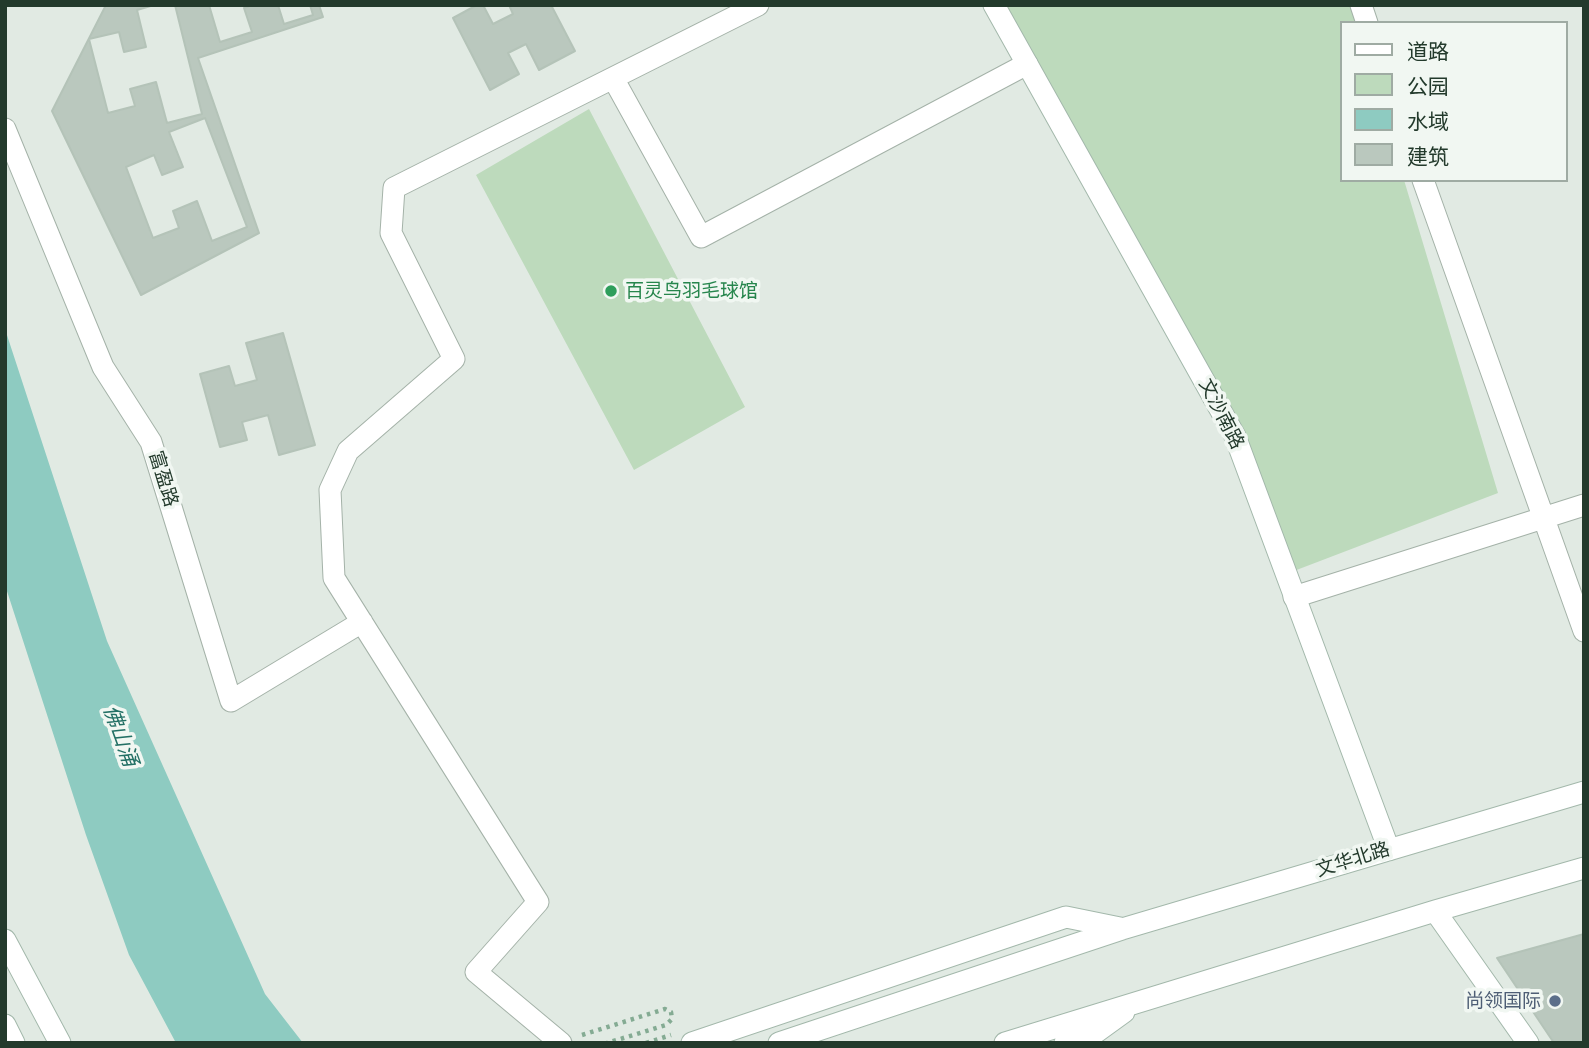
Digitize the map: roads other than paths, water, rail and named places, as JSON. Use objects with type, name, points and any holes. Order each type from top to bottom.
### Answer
[{"type":"street","points":[[569,1040],[476,972],[538,902],[334,578],[330,490],[348,451],[454,359],[391,233],[394,188],[758,5]]},
{"type":"street","name":"文沙南路","points":[[994,5],[1235,436],[1388,850]]},
{"type":"street","points":[[613,78],[701,237],[1027,64]]},
{"type":"street","name":"富盈路","points":[[5,129],[103,367],[151,442],[231,701],[362,622]]},
{"type":"street","points":[[1424,182],[1584,631]]},
{"type":"street","points":[[1294,597],[1584,505]]},
{"type":"street","name":"文华北路","points":[[779,1043],[1122,929],[1584,792]]},
{"type":"street","points":[[1005,1043],[1584,868]]},
{"type":"street","points":[[1435,911],[1528,1043]]},
{"type":"street","points":[[692,1043],[1066,917],[1122,929]]},
{"type":"street","points":[[5,940],[60,1043]]},
{"type":"street","points":[[1065,1043],[1095,1033],[1140,1001]]},
{"type":"street","points":[[5,1025],[14,1043]]},
{"type":"water","name":"佛山涌","points":[[5,329],[107,641],[265,994],[303,1043],[176,1043],[129,955],[86,835],[5,585]]},
{"type":"place","name":"百灵鸟羽毛球馆","points":[[611,291]]},
{"type":"place","name":"尚领国际","points":[[1555,1001]]}]
